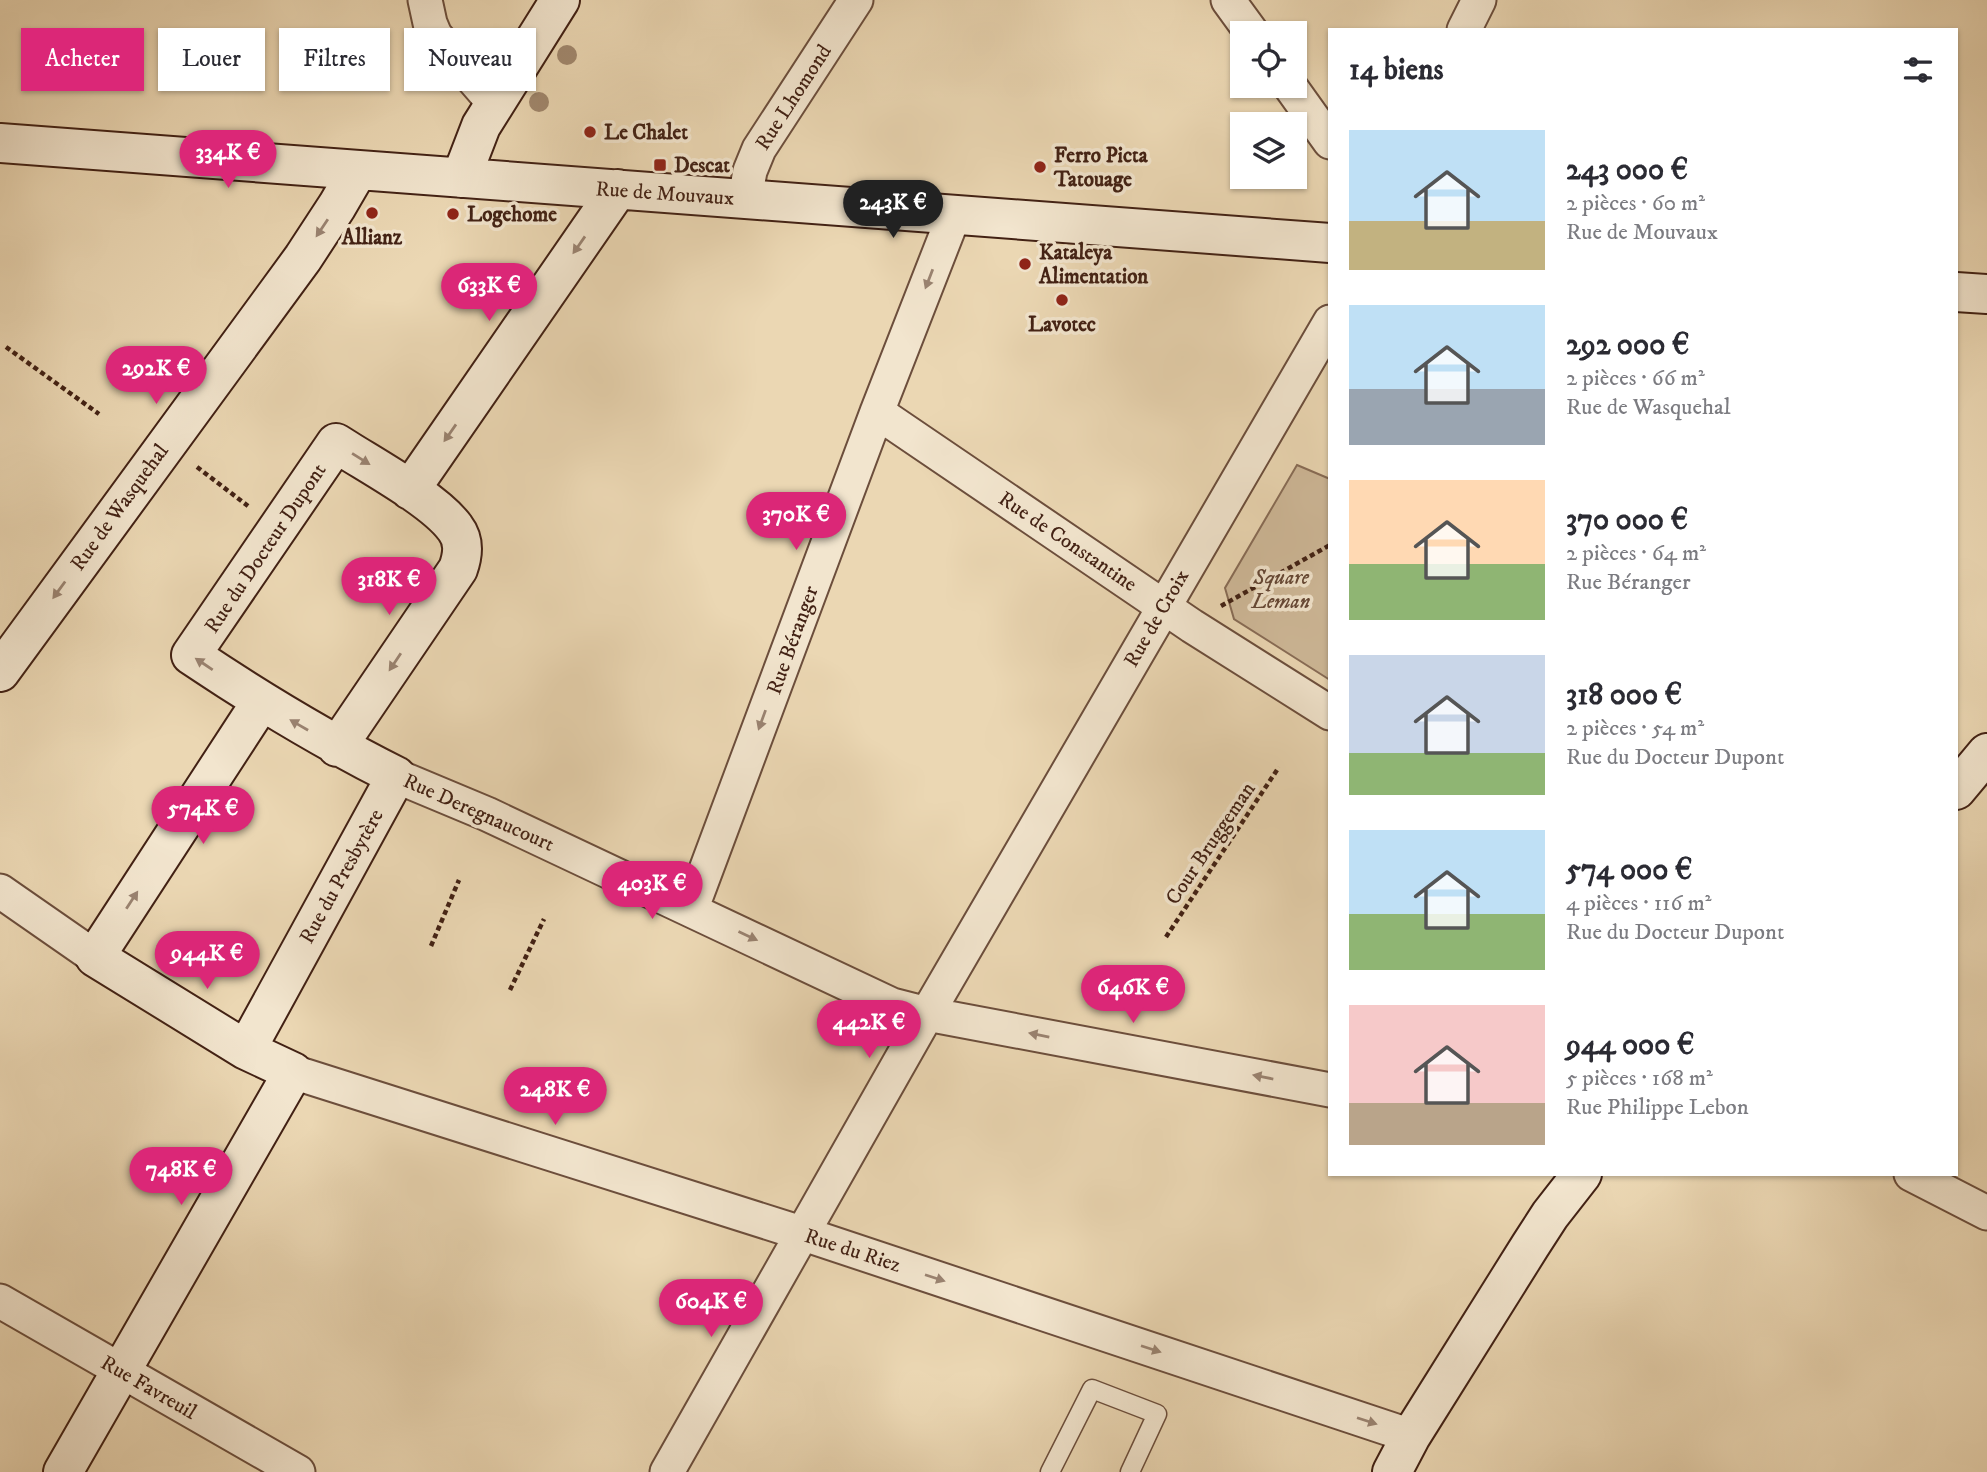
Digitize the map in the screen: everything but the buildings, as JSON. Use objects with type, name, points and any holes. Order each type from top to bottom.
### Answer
[{"type":"street","points":[[425,0],[435,35],[494,103]]},
{"type":"street","points":[[461,178],[481,126],[559,0]]},
{"type":"street","name":"Rue Lhomond","points":[[745,199],[750,171],[759,149],[856,0]]},
{"type":"street","points":[[1228,0],[1243,21]]},
{"type":"street","points":[[1299,98],[1328,139]]},
{"type":"street","name":"Rue de Mouvaux","points":[[0,143],[1328,243]]},
{"type":"street","name":"Rue de Wasquehal","points":[[0,672],[303,258],[358,170]]},
{"type":"street","points":[[410,490],[618,189]]},
{"type":"street","name":"Rue Béranger","points":[[691,909],[877,412],[954,215]]},
{"type":"street","points":[[1958,292],[1987,294]]},
{"type":"street","name":"Rue de Croix","points":[[667,1472],[984,915],[1328,325]]},
{"type":"street","name":"Rue de Constantine","points":[[877,412],[1192,626],[1328,712]]},
{"type":"street","name":"Rue du Docteur Dupont","points":[[336,443],[410,490],[457,529],[462,542],[463,556],[458,569],[337,747],[261,702],[191,655],[279,528],[336,443]]},
{"type":"street","points":[[95,957],[261,702]]},
{"type":"street","name":"Rue Deregnaucourt","points":[[337,747],[396,776],[487,814],[892,1005],[927,1014],[1328,1090]]},
{"type":"street","points":[[1958,788],[1987,753]]},
{"type":"street","name":"Rue du Presbytère","points":[[246,1050],[396,776]]},
{"type":"street","points":[[0,891],[95,957],[246,1050],[293,1072],[63,1472]]},
{"type":"street","name":"Rue du Riez","points":[[293,1072],[801,1233],[1411,1436]]},
{"type":"street","points":[[1392,1472],[1411,1436],[1530,1246],[1581,1176]]},
{"type":"street","points":[[1915,1176],[1987,1213]]},
{"type":"street","name":"Rue Favreuil","points":[[0,1301],[298,1472]]},
{"type":"lane","points":[[1050,1472],[1091,1389],[1157,1414],[1130,1472]]},
{"type":"path","points":[[6,347],[99,414]]},
{"type":"path","points":[[165,443],[279,528]]},
{"type":"path","points":[[1192,626],[1237,596],[1328,546]]},
{"type":"path","name":"Cour Bruggeman","points":[[1166,937],[1279,767]]},
{"type":"path","points":[[431,946],[459,880]]},
{"type":"path","points":[[510,990],[544,919]]},
{"type":"green space","name":"Square Leman","points":[[1297,465],[1328,478],[1328,679],[1234,619],[1225,588]]},
{"type":"place","name":"Le Chalet","points":[[590,132]]},
{"type":"place","name":"Descat","points":[[660,165]]},
{"type":"place","name":"Ferro Picta Tatouage","points":[[1040,167]]},
{"type":"place","name":"Allianz","points":[[372,213]]},
{"type":"place","name":"Logehome","points":[[453,214]]},
{"type":"place","name":"Kataleya Alimentation","points":[[1025,264]]},
{"type":"place","name":"Lavotec","points":[[1062,300]]}]
